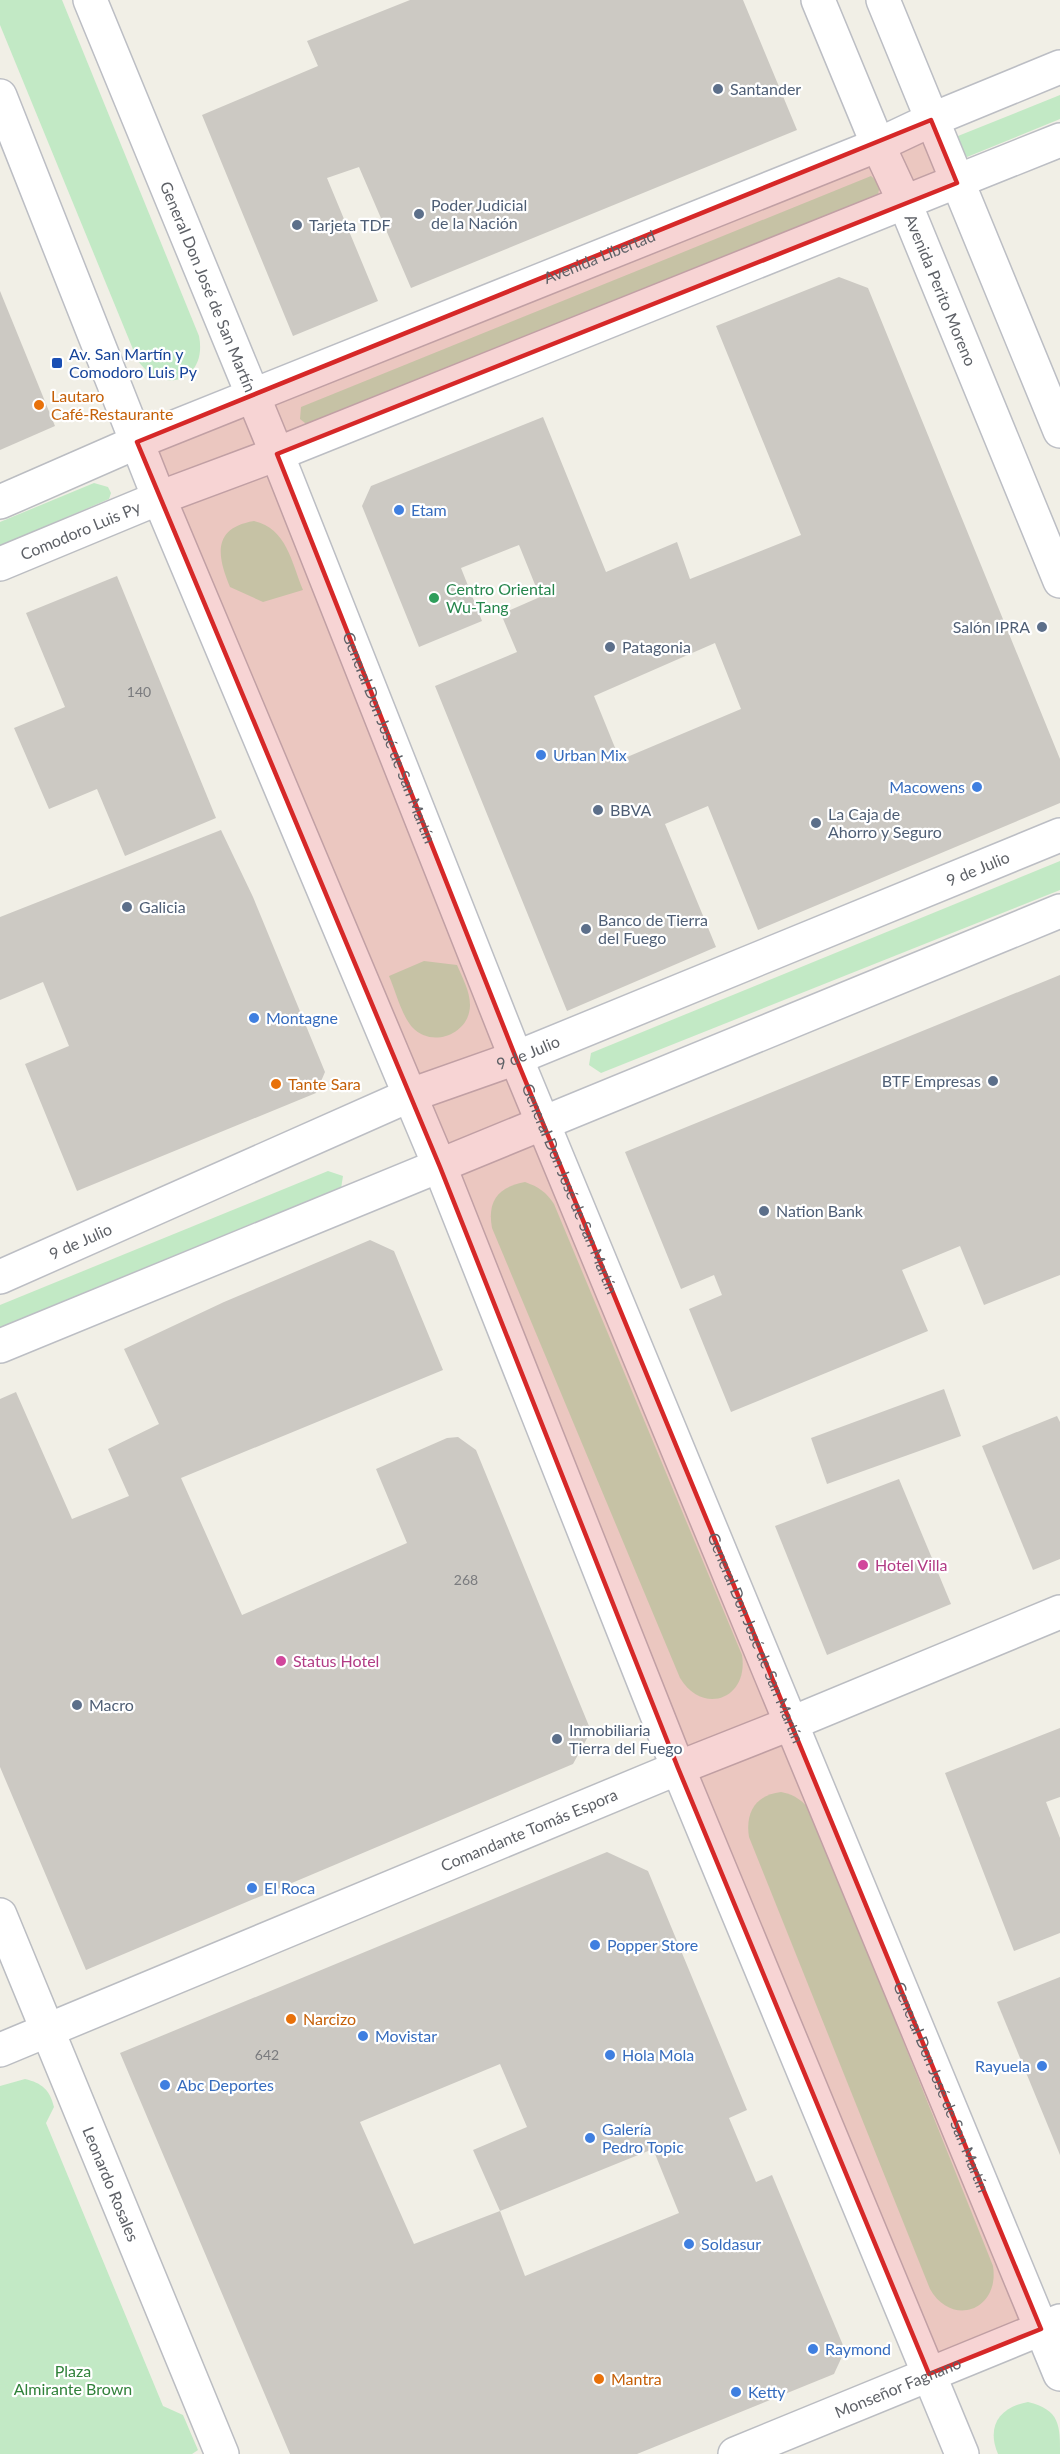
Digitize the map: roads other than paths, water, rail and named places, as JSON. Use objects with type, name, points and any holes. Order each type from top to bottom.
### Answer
[{"type":"street","name":"General Don José de San Martín","points":[[90,0],[277,454],[516,1058],[792,1723],[1051,2325],[1060,2374]]},
{"type":"street","name":"Avenida Perito Moreno","points":[[818,0],[878,145],[904,201],[1060,581]]},
{"type":"street","points":[[883,0],[1060,431]]},
{"type":"street","name":"Avenida Libertad","points":[[137,442],[878,145],[1060,67]]},
{"type":"street","points":[[0,96],[159,498],[408,1096],[440,1167],[678,1768],[962,2454]]},
{"type":"street","points":[[159,498],[277,454],[1060,140]]},
{"type":"street","points":[[0,502],[137,442]]},
{"type":"street","name":"Comodoro Luis Py","points":[[0,564],[159,498]]},
{"type":"street","name":"9 de Julio","points":[[0,1277],[408,1096],[516,1058],[1060,835]]},
{"type":"street","points":[[0,1346],[1060,911]]},
{"type":"street","name":"Comandante Tomás Espora","points":[[0,2050],[1060,1612]]},
{"type":"street","name":"Leonardo Rosales","points":[[0,1915],[222,2454]]},
{"type":"street","name":"Monseñor Fagnano","points":[[735,2454],[1051,2325]]},
{"type":"place","name":"Santander","points":[[718,89]]},
{"type":"place","name":"Poder Judicial de la Nación","points":[[419,214]]},
{"type":"place","name":"Tarjeta TDF","points":[[297,225]]},
{"type":"place","name":"Av. San Martín y Comodoro Luis Py","points":[[57,363]]},
{"type":"place","name":"Lautaro Café-Restaurante","points":[[39,405]]},
{"type":"place","name":"Etam","points":[[399,510]]},
{"type":"place","name":"Centro Oriental Wu-Tang","points":[[434,598]]},
{"type":"place","name":"Salón IPRA","points":[[1042,627]]},
{"type":"place","name":"Patagonia","points":[[610,647]]},
{"type":"place","name":"Urban Mix","points":[[541,755]]},
{"type":"place","name":"Macowens","points":[[977,787]]},
{"type":"place","name":"BBVA","points":[[598,810]]},
{"type":"place","name":"La Caja de Ahorro y Seguro","points":[[816,823]]},
{"type":"place","name":"Galicia","points":[[127,907]]},
{"type":"place","name":"Banco de Tierra del Fuego","points":[[586,929]]},
{"type":"place","name":"Montagne","points":[[254,1018]]},
{"type":"place","name":"BTF Empresas","points":[[993,1081]]},
{"type":"place","name":"Tante Sara","points":[[276,1084]]},
{"type":"place","name":"Nation Bank","points":[[764,1211]]},
{"type":"place","name":"Hotel Villa","points":[[863,1565]]},
{"type":"place","name":"Status Hotel","points":[[281,1661]]},
{"type":"place","name":"Macro","points":[[77,1705]]},
{"type":"place","name":"Inmobiliaria Tierra del Fuego","points":[[557,1739]]},
{"type":"place","name":"El Roca","points":[[252,1888]]},
{"type":"place","name":"Popper Store","points":[[595,1945]]},
{"type":"place","name":"Narcizo","points":[[291,2019]]},
{"type":"place","name":"Movistar","points":[[363,2036]]},
{"type":"place","name":"Hola Mola","points":[[610,2055]]},
{"type":"place","name":"Rayuela","points":[[1042,2066]]},
{"type":"place","name":"Abc Deportes","points":[[165,2085]]},
{"type":"place","name":"Galería Pedro Topic","points":[[590,2138]]},
{"type":"place","name":"Soldasur","points":[[689,2244]]},
{"type":"place","name":"Raymond","points":[[813,2349]]},
{"type":"place","name":"Mantra","points":[[599,2379]]},
{"type":"place","name":"Ketty","points":[[736,2392]]},
{"type":"park label","name":"Plaza Almirante Brown","points":[[73,2380]]}]
